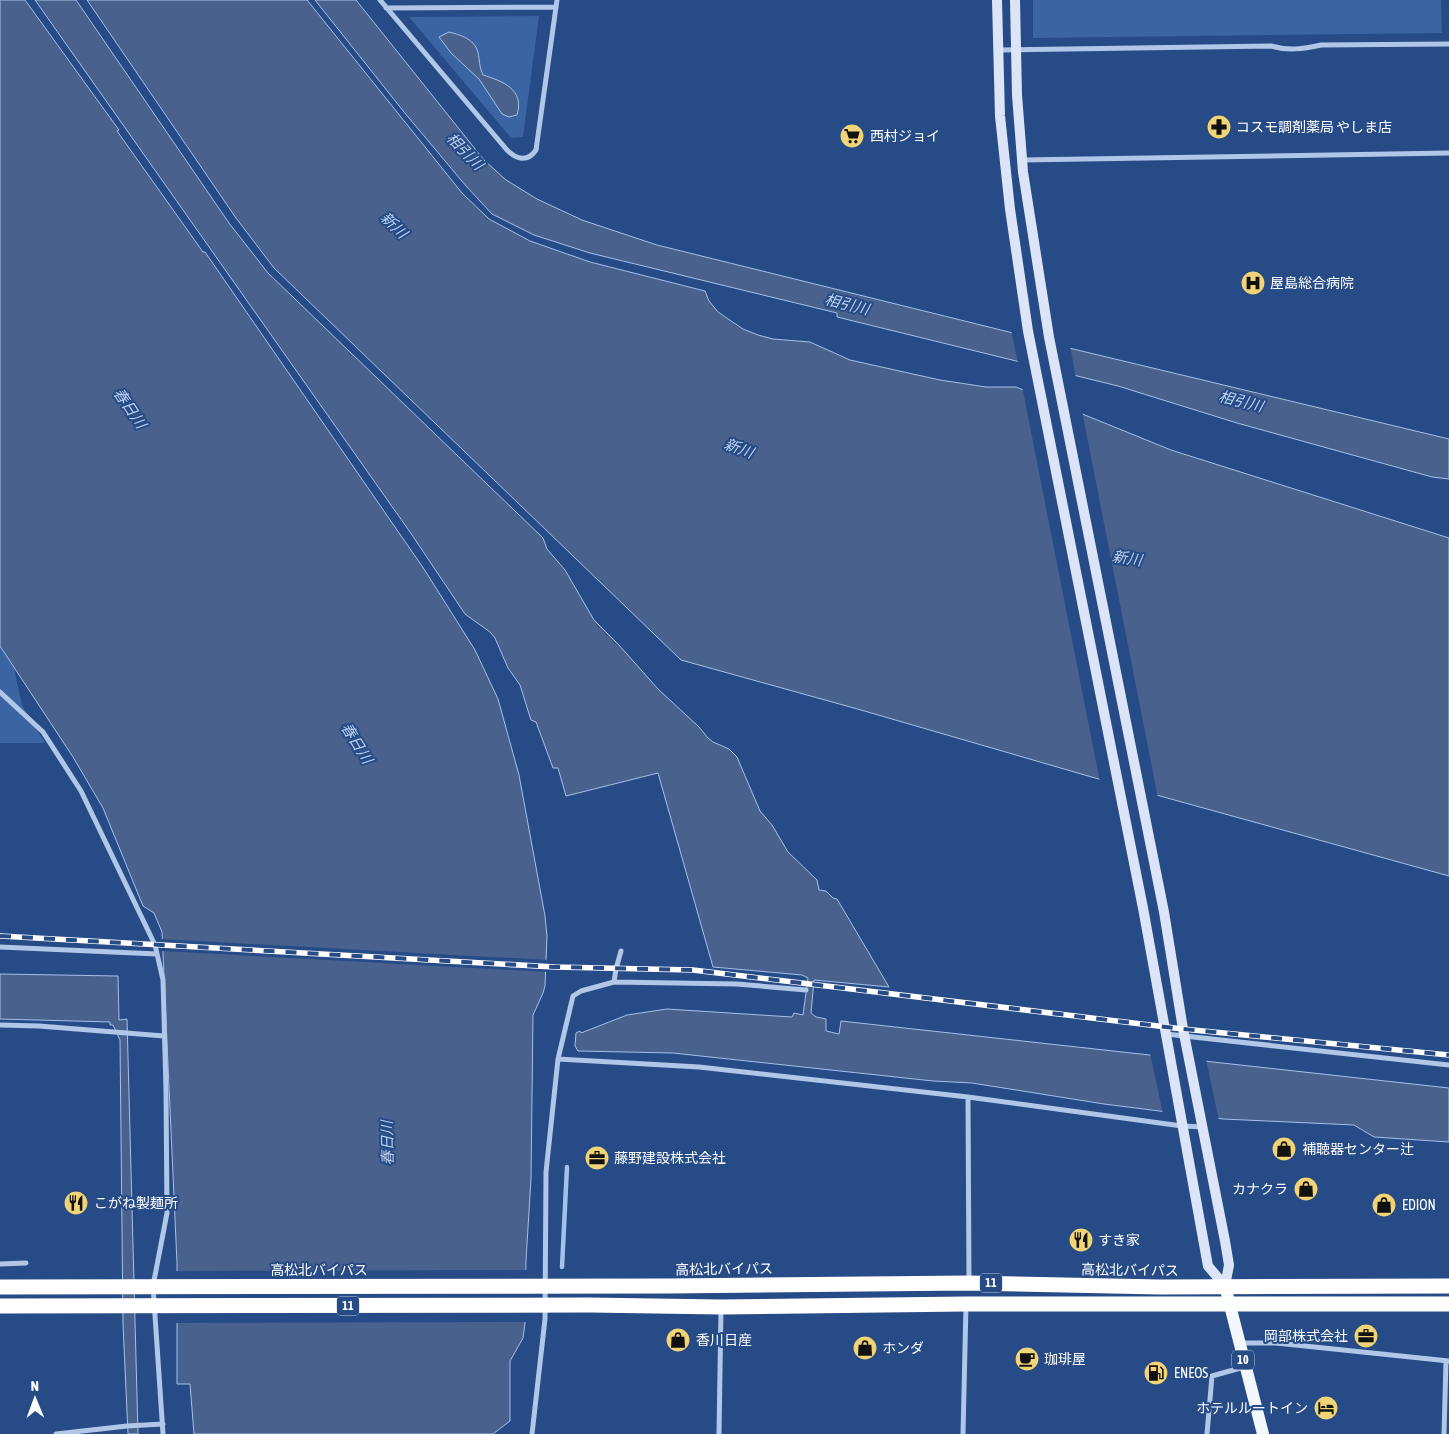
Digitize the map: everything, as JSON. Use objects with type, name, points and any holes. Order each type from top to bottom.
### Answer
[{"type":"highway","name":"高松北バイパス","points":[[0,1287],[669,1286],[969,1283],[1160,1287],[1449,1286]]},
{"type":"highway","points":[[669,1286],[669,1307]]},
{"type":"highway","name":"11","points":[[0,1306],[721,1307],[966,1304],[1449,1304]]},
{"type":"main road","name":"10","points":[[1225,1286],[1263,1434]]},
{"type":"street","points":[[380,0],[513,157],[521,158],[533,154],[536,150],[557,0]]},
{"type":"street","points":[[469,0],[469,8]]},
{"type":"street","points":[[997,0],[1000,116],[1007,183],[1028,331],[1143,908],[1208,1266],[1225,1286]]},
{"type":"street","points":[[1015,0],[1017,95],[1022,160],[1049,337],[1164,912],[1185,1036],[1229,1265],[1225,1286]]},
{"type":"street","points":[[386,8],[556,7]]},
{"type":"street","points":[[998,50],[1270,46],[1284,50],[1304,49],[1322,45],[1449,44]]},
{"type":"street","points":[[1022,160],[1449,153]]},
{"type":"street","points":[[0,692],[43,732],[81,791],[155,945],[163,980],[166,1090],[166,1213],[152,1286],[151,1306],[163,1434]]},
{"type":"street","points":[[0,947],[157,954]]},
{"type":"street","points":[[614,982],[621,951]]},
{"type":"street","points":[[532,1434],[545,1319],[539,1306],[539,1285],[546,1172],[558,1059],[573,996],[581,991],[614,982],[737,984],[806,990]]},
{"type":"street","points":[[0,1025],[39,1026],[164,1036]]},
{"type":"street","points":[[1166,1034],[1449,1065]]},
{"type":"street","points":[[558,1059],[699,1067],[1202,1124]]},
{"type":"street","points":[[968,1097],[969,1283]]},
{"type":"street","points":[[0,1264],[26,1264]]},
{"type":"street","points":[[963,1434],[966,1304]]},
{"type":"street","points":[[719,1434],[721,1307]]},
{"type":"street","points":[[1239,1343],[1276,1342],[1448,1361],[1444,1434]]},
{"type":"street","points":[[1207,1434],[1212,1376],[1245,1367]]},
{"type":"street","points":[[56,1434],[163,1424]]},
{"type":"shaded area","points":[[1033,0],[1441,0],[1442,33],[1033,38]]},
{"type":"shaded area","points":[[539,16],[523,137],[511,138],[409,17]]},
{"type":"shaded area","points":[[0,646],[14,668],[22,705],[45,743],[0,743]]},
{"type":"water","name":"春日川","points":[[0,0],[25,0],[119,130],[117,131],[203,252],[205,252],[424,569],[475,650],[498,699],[519,775],[547,936],[545,986],[533,1015],[531,1179],[526,1260],[525,1323],[523,1338],[510,1361],[510,1421],[493,1434],[194,1434],[190,1384],[177,1384],[177,1263],[162,932],[154,913],[143,906],[103,808],[73,757],[0,646]]},
{"type":"water","points":[[35,0],[76,0],[229,223],[268,273],[543,538],[547,549],[565,570],[594,620],[658,689],[699,727],[708,738],[729,749],[737,757],[760,811],[772,825],[788,852],[817,880],[819,890],[826,891],[833,898],[837,899],[889,987],[814,980],[811,1013],[816,1017],[826,1019],[826,1031],[839,1034],[841,1021],[1449,1088],[1449,1142],[1374,1137],[1354,1125],[1223,1119],[1104,1104],[972,1083],[933,1081],[673,1053],[578,1051],[575,1046],[576,1033],[580,1031],[581,1033],[627,1015],[667,1009],[792,1017],[794,1013],[803,1015],[808,978],[802,975],[713,967],[658,773],[566,796],[558,768],[553,768],[536,722],[531,720],[520,685],[508,668],[495,638],[490,632],[465,614],[410,532]]},
{"type":"water","name":"新川","points":[[87,0],[307,0],[462,193],[489,219],[530,241],[590,262],[705,291],[709,301],[718,312],[743,329],[758,335],[773,339],[810,342],[850,360],[940,380],[986,387],[1016,387],[1171,450],[1449,538],[1449,876],[1095,778],[681,660],[274,268],[236,218]]},
{"type":"water","name":"相引川","points":[[315,0],[356,0],[484,160],[506,180],[537,199],[582,220],[657,245],[1069,348],[1449,439],[1449,479],[1432,477],[1237,423],[1118,386],[837,317],[837,313],[590,253],[534,235],[492,214],[404,112]]},
{"type":"water","points":[[449,32],[470,40],[478,53],[483,75],[504,83],[515,92],[519,106],[517,115],[509,117],[502,114],[479,79],[451,53],[439,37]]},
{"type":"water","points":[[0,974],[118,976],[119,1020],[127,1019],[138,1434],[128,1434],[123,1324],[120,1040],[110,1022],[0,1019]]},
{"type":"pier","points":[[1011,330],[1070,346],[1076,378],[1018,363]]},
{"type":"pier","points":[[1022,386],[1082,411],[1158,798],[1100,782]]},
{"type":"pier","points":[[161,939],[549,960],[549,972],[162,951]]},
{"type":"pier","points":[[1150,1053],[1206,1059],[1219,1121],[1163,1114]]},
{"type":"pier","points":[[528,1270],[528,1322],[175,1323],[175,1271]]},
{"type":"waterway","points":[[562,1267],[567,1167]]},
{"type":"railway","points":[[0,936],[555,967],[693,970],[1183,1029],[1449,1055]]},
{"type":"place","name":"コスモ調剤薬局 やしま店","points":[[1219,127]]},
{"type":"place","name":"西村ジョイ","points":[[852,136]]},
{"type":"place","name":"屋島総合病院","points":[[1253,283]]},
{"type":"place","name":"補聴器センター辻","points":[[1284,1149]]},
{"type":"place","name":"藤野建設株式会社","points":[[597,1158]]},
{"type":"place","name":"カナクラ","points":[[1306,1189]]},
{"type":"place","name":"こがね製麺所","points":[[76,1203]]},
{"type":"place","name":"EDION","points":[[1384,1205]]},
{"type":"place","name":"すき家","points":[[1081,1240]]},
{"type":"place","name":"岡部株式会社","points":[[1366,1336]]},
{"type":"place","name":"香川日産","points":[[678,1340]]},
{"type":"place","name":"ホンダ","points":[[865,1348]]},
{"type":"place","name":"珈琲屋","points":[[1027,1359]]},
{"type":"place","name":"ENEOS","points":[[1156,1373]]},
{"type":"place","name":"ホテルルートイン","points":[[1326,1408]]}]
